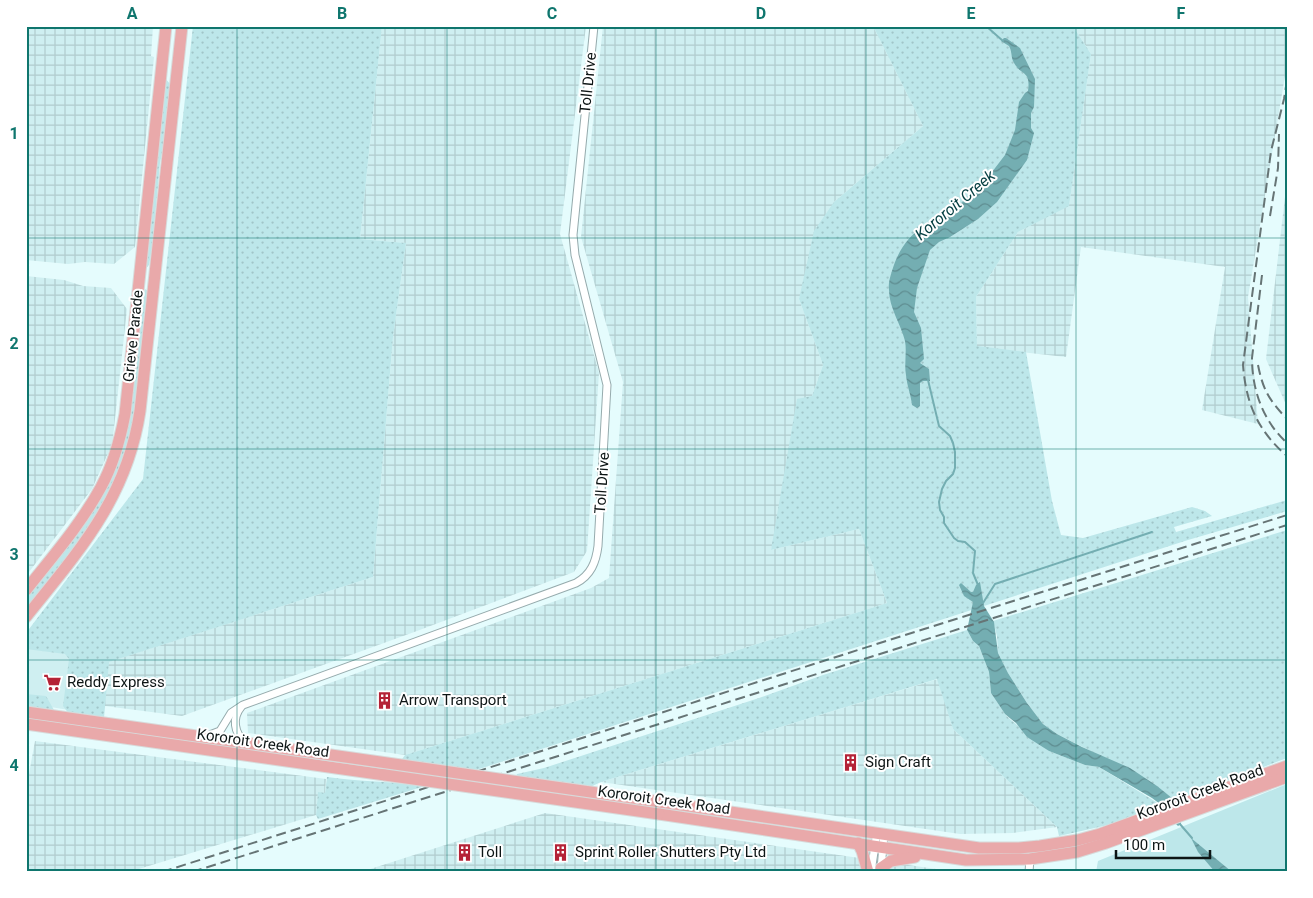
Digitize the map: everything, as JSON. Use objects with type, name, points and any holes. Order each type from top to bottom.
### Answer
[{"type":"main road","name":"Grieve Parade","points":[[26,590],[83,516],[95,497],[110,468],[120,436],[141,274],[166,26]]},
{"type":"main road","name":"Grieve Parade","points":[[26,618],[94,529],[111,501],[125,472],[137,428],[182,26]]},
{"type":"main road","points":[[26,625],[45,600],[54,582]]},
{"type":"main road","name":"Kororoit Creek Road","points":[[26,712],[979,848],[1019,848],[1078,840],[1148,822]]},
{"type":"main road","name":"Kororoit Creek Road","points":[[26,724],[659,814],[942,857],[981,860],[1030,860],[1077,852],[1148,822],[1223,794],[1287,766]]},
{"type":"main road","name":"Kororoit Creek Road","points":[[1223,794],[1287,777]]},
{"type":"main road","points":[[858,843],[875,871],[891,861],[903,858],[942,857]]},
{"type":"street","name":"Toll Drive","points":[[196,736],[215,734],[231,713],[243,705],[576,583],[587,575],[594,563],[598,541],[607,385],[575,255],[573,235],[594,26]]},
{"type":"street","points":[[243,705],[237,712],[236,727],[240,738],[244,742],[251,743]]},
{"type":"street","points":[[875,871],[880,833]]},
{"type":"street","points":[[1029,872],[1030,860]]},
{"type":"shaded area","points":[[26,26],[153,26],[151,56],[154,57],[135,247],[114,264],[85,262],[68,264],[26,260]]},
{"type":"shaded area","points":[[193,26],[382,26],[360,239],[406,243],[393,337],[373,577],[109,662],[104,718],[69,714],[63,706],[69,659],[65,654],[26,649],[26,633],[143,479]]},
{"type":"shaded area","points":[[382,26],[586,26],[560,234],[599,373],[587,551],[574,572],[182,716],[105,706],[108,662],[373,577],[393,337],[406,243],[360,239]]},
{"type":"shaded area","points":[[603,26],[873,26],[923,126],[834,202],[799,299],[823,365],[812,396],[771,550],[859,529],[887,603],[405,755],[248,733],[247,713],[591,588],[609,578],[623,382],[581,237]]},
{"type":"shaded area","points":[[873,26],[1073,26],[1091,54],[1069,206],[1018,232],[976,297],[977,346],[1026,352],[1052,501],[1061,535],[1083,538],[1192,507],[1205,511],[1212,516],[1174,527],[1176,532],[1287,500],[1287,511],[1188,540],[473,771],[400,762],[405,755],[887,603],[859,529],[771,550],[797,399],[812,396],[823,365],[799,299],[814,231],[834,202],[923,126]]},
{"type":"shaded area","points":[[1073,26],[1287,27],[1287,64],[1248,297],[1258,424],[1202,410],[1225,267],[1081,247],[1066,357],[977,347],[976,297],[1018,232],[1069,205],[1091,54]]},
{"type":"shaded area","points":[[165,78],[170,84],[166,135],[160,163],[152,249],[149,265],[146,268]]},
{"type":"shaded area","points":[[1287,180],[1287,407],[1266,359]]},
{"type":"shaded area","points":[[26,276],[64,280],[83,286],[111,288],[127,309],[113,437],[110,449],[92,489],[26,576]]},
{"type":"shaded area","points":[[145,289],[148,291],[136,418],[124,464],[94,522],[26,612],[26,596],[102,495],[137,358]]},
{"type":"shaded area","points":[[1287,530],[1287,758],[1175,800],[1144,778],[1057,734],[1043,724],[1027,703],[998,653],[997,636],[993,621]]},
{"type":"shaded area","points":[[967,630],[973,641],[979,646],[989,672],[991,693],[1011,720],[1049,751],[1085,765],[1099,767],[1161,805],[1108,825],[1059,836],[1057,827],[953,729],[937,679],[601,782],[588,788],[515,778],[517,774],[544,768],[759,698],[823,675]]},
{"type":"shaded area","points":[[26,646],[67,652],[72,658],[69,710],[26,703]]},
{"type":"shaded area","points":[[938,679],[953,729],[1057,827],[1013,833],[960,834],[601,782]]},
{"type":"shaded area","points":[[26,694],[46,696],[54,710],[26,706]]},
{"type":"shaded area","points":[[35,741],[326,779],[325,793],[318,793],[316,815],[129,872],[26,872],[26,790]]},
{"type":"shaded area","points":[[327,777],[425,786],[318,819],[316,815],[318,792],[325,793]]},
{"type":"shaded area","points":[[1287,784],[1287,872],[1096,872],[1098,861]]},
{"type":"shaded area","points":[[545,813],[957,872],[361,872]]},
{"type":"water","name":"Kororoit Creek","points":[[1004,38],[1020,48],[1035,79],[1034,107],[1031,113],[1031,128],[1034,133],[1027,160],[997,202],[978,219],[939,242],[930,250],[917,288],[914,312],[921,328],[924,359],[920,363],[929,369],[930,381],[920,383],[920,406],[917,408],[912,405],[907,383],[905,341],[891,303],[890,278],[896,259],[909,239],[926,224],[958,207],[964,200],[976,193],[1005,155],[1015,130],[1019,102],[1028,91],[1029,84],[1027,76],[1013,61],[1009,46],[1001,41]]},
{"type":"water","points":[[980,582],[984,606],[994,622],[998,653],[1027,703],[1043,724],[1057,734],[1082,747],[1130,768],[1157,786],[1177,802],[1181,824],[1178,826],[1160,804],[1152,798],[1099,767],[1085,765],[1049,751],[1027,737],[1016,723],[1005,714],[991,693],[989,672],[979,646],[973,641],[967,630],[973,602],[964,596],[959,585],[961,583],[973,592],[976,585]]},
{"type":"water","points":[[1191,838],[1232,872],[1215,872],[1198,852]]},
{"type":"waterway","name":"Kororoit Creek","points":[[986,26],[1003,41]]},
{"type":"waterway","name":"Kororoit Creek","points":[[928,380],[939,426],[950,436],[955,452],[955,468],[942,489],[939,502],[940,510],[944,517],[944,523],[954,538],[965,542],[975,551],[973,573],[978,585]]},
{"type":"waterway","points":[[983,603],[995,584],[1152,532]]},
{"type":"waterway","name":"Kororoit Creek","points":[[1179,823],[1192,838]]},
{"type":"railway","points":[[1287,80],[1271,151],[1243,365],[1247,392],[1255,415],[1268,436],[1287,456]]},
{"type":"railway","points":[[1270,216],[1278,168],[1279,134]]},
{"type":"railway","points":[[1262,275],[1252,358],[1254,382],[1265,415],[1287,443]]},
{"type":"railway","points":[[1258,365],[1268,394],[1287,419]]},
{"type":"railway","points":[[162,872],[1287,515]]},
{"type":"railway","points":[[192,872],[1287,525]]},
{"type":"place","name":"Reddy Express","points":[[53,682]]},
{"type":"place","name":"Arrow Transport","points":[[385,700]]},
{"type":"place","name":"Sign Craft","points":[[851,762]]},
{"type":"place","name":"Toll","points":[[464,852]]},
{"type":"place","name":"Sprint Roller Shutters Pty Ltd","points":[[561,852]]}]
